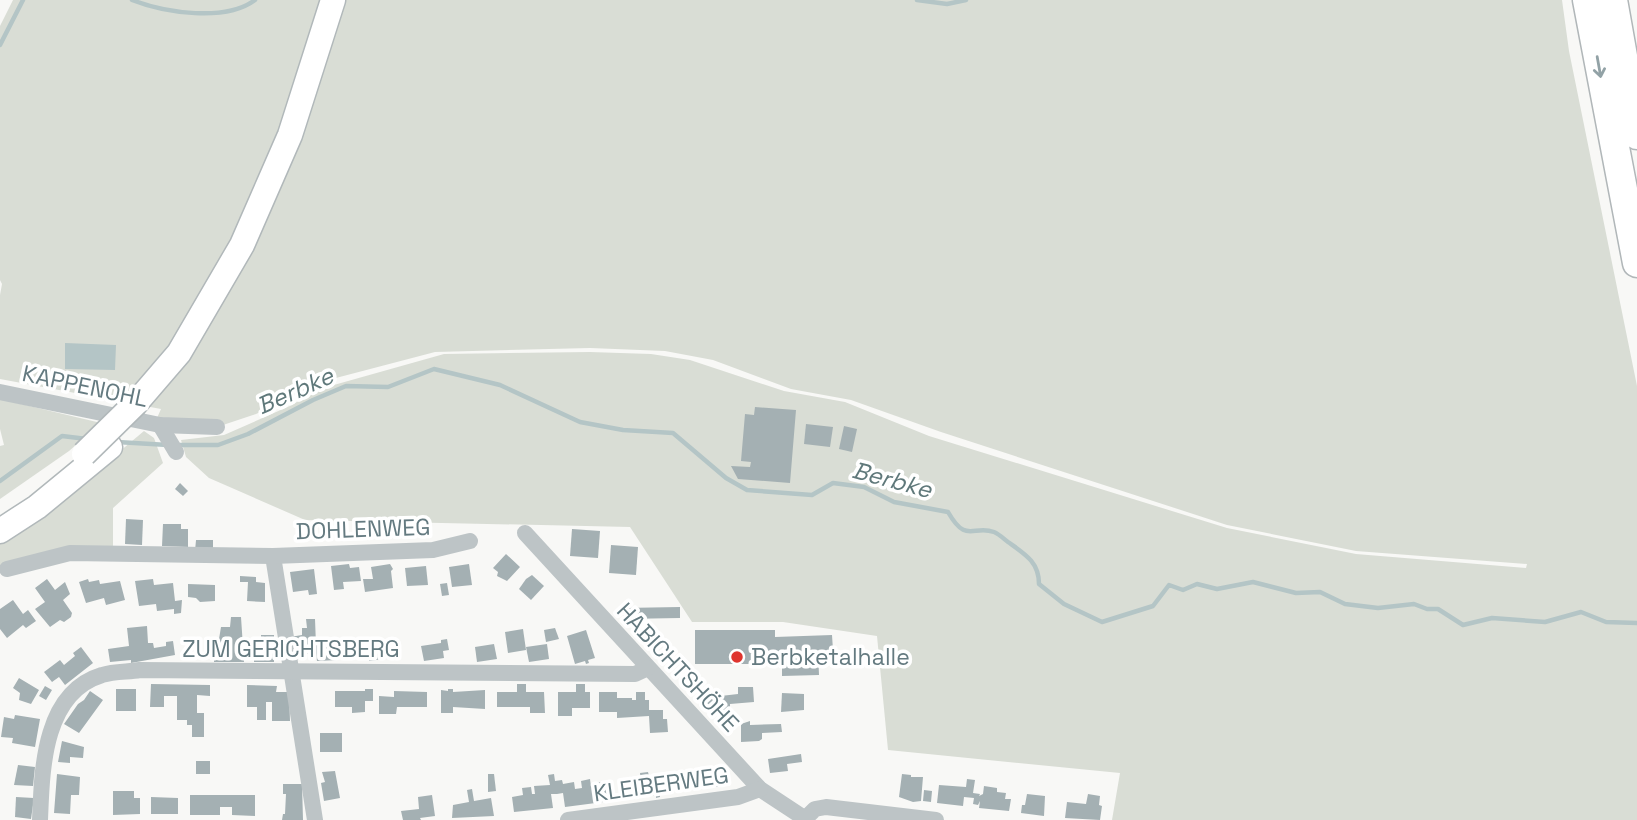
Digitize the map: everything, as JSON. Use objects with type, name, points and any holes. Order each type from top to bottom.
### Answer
[{"type":"highway","points":[[1587,0],[1637,263]]},
{"type":"highway","points":[[1613,0],[1637,135]]},
{"type":"main road","points":[[0,512],[84,454],[154,417],[179,353],[242,245],[290,135],[333,0]]},
{"type":"main road","points":[[0,531],[37,507],[110,447],[154,417],[192,359],[250,263],[315,111],[342,0]]},
{"type":"street","name":"KAPPENOHL","points":[[0,392],[218,428]]},
{"type":"street","points":[[154,417],[176,452]]},
{"type":"street","name":"HABICHTSHÖHE","points":[[525,533],[760,789],[806,820]]},
{"type":"street","name":"DOHLENWEG","points":[[315,820],[273,556],[433,550],[470,541]]},
{"type":"street","points":[[7,569],[70,553],[273,556]]},
{"type":"street","name":"ZUM GERICHTSBERG","points":[[40,820],[49,734],[65,703],[83,684],[103,675],[140,670],[635,674],[648,668]]},
{"type":"street","name":"KLEIBERWEG","points":[[568,820],[738,797],[760,789]]},
{"type":"street","points":[[806,820],[815,809],[826,807],[936,820]]},
{"type":"shaded area","points":[[13,0],[1562,0],[1569,51],[1637,386],[1637,820],[1112,820],[1120,773],[888,750],[877,636],[783,622],[692,622],[630,527],[305,520],[209,478],[186,457],[181,440],[224,435],[292,405],[316,390],[444,354],[651,354],[690,360],[784,391],[845,402],[929,436],[1227,528],[1356,554],[1526,568],[1527,564],[1356,551],[1227,525],[851,400],[791,389],[713,360],[665,351],[590,348],[435,352],[332,379],[256,414],[217,427],[157,418],[161,409],[0,379],[0,26]]},
{"type":"shaded area","points":[[65,343],[116,345],[115,370],[65,369]]},
{"type":"shaded area","points":[[0,399],[101,423],[69,451],[0,499],[0,446],[4,445],[0,429]]},
{"type":"shaded area","points":[[144,431],[154,438],[163,463],[113,508],[113,549],[0,570],[0,544],[56,505]]},
{"type":"building","points":[[755,407],[796,410],[790,483],[738,479],[731,466],[750,467],[751,462],[741,461],[745,414],[754,415]]},
{"type":"building","points":[[806,424],[833,427],[830,447],[804,444]]},
{"type":"building","points":[[844,426],[857,429],[852,452],[839,449]]},
{"type":"building","points":[[180,483],[188,491],[183,496],[175,489]]},
{"type":"building","points":[[126,519],[143,520],[142,545],[125,544]]},
{"type":"building","points":[[163,524],[181,524],[181,529],[188,529],[188,547],[162,546]]},
{"type":"building","points":[[572,529],[600,531],[598,558],[570,556]]},
{"type":"building","points":[[196,540],[213,540],[213,551],[195,551]]},
{"type":"building","points":[[611,545],[638,547],[636,575],[609,573]]},
{"type":"building","points":[[506,554],[520,567],[507,581],[497,576],[498,572],[493,568]]},
{"type":"building","points":[[349,564],[350,568],[359,567],[361,581],[343,582],[344,589],[334,590],[331,566]]},
{"type":"building","points":[[390,564],[393,569],[393,588],[365,592],[363,579],[373,579],[371,567]]},
{"type":"building","points":[[469,564],[472,585],[452,587],[449,567]]},
{"type":"building","points":[[426,566],[428,585],[407,586],[405,568]]},
{"type":"building","points":[[314,569],[317,594],[309,595],[308,590],[293,592],[290,572]]},
{"type":"building","points":[[532,575],[544,586],[531,600],[519,589]]},
{"type":"building","points":[[240,576],[256,577],[256,582],[265,583],[265,602],[247,601],[248,582],[240,582]]},
{"type":"building","points":[[47,579],[55,590],[65,582],[70,594],[63,600],[72,613],[64,622],[60,620],[50,627],[35,609],[45,602],[35,588]]},
{"type":"building","points":[[88,579],[89,582],[99,580],[100,584],[120,581],[125,600],[106,605],[104,598],[86,603],[79,582]]},
{"type":"building","points":[[153,579],[154,585],[173,583],[175,601],[182,600],[181,613],[174,614],[174,609],[157,611],[156,604],[139,606],[135,581]]},
{"type":"building","points":[[447,583],[449,595],[442,596],[440,584]]},
{"type":"building","points":[[188,584],[215,585],[215,601],[200,602],[196,598],[188,597]]},
{"type":"building","points":[[13,600],[23,614],[28,610],[36,621],[26,628],[23,625],[7,638],[0,629],[0,609]]},
{"type":"building","points":[[680,607],[680,618],[623,619],[623,608]]},
{"type":"building","points":[[231,617],[241,617],[244,662],[214,662],[214,645],[218,645],[221,627],[230,627]]},
{"type":"building","points":[[306,619],[315,619],[316,645],[343,644],[345,656],[337,656],[337,660],[317,661],[316,653],[298,654],[298,646],[292,647],[290,637],[302,635],[302,628],[307,628]]},
{"type":"building","points":[[147,626],[148,643],[153,643],[154,648],[166,646],[166,642],[173,641],[175,655],[131,663],[131,660],[110,662],[108,649],[129,646],[127,628]]},
{"type":"building","points":[[555,628],[559,639],[546,642],[544,630]]},
{"type":"building","points":[[523,629],[526,650],[508,653],[505,632]]},
{"type":"building","points":[[586,630],[595,658],[588,660],[589,663],[586,664],[585,661],[575,664],[567,636]]},
{"type":"building","name":"Berbketalhalle","points":[[695,630],[775,630],[775,637],[832,635],[833,650],[818,651],[819,675],[782,676],[782,666],[786,666],[786,651],[779,651],[778,664],[695,664]]},
{"type":"building","points":[[261,635],[274,635],[274,662],[254,662],[254,642],[261,642]]},
{"type":"building","points":[[366,637],[367,646],[387,642],[390,658],[369,661],[369,655],[352,658],[349,640]]},
{"type":"building","points":[[447,639],[449,650],[443,651],[444,658],[424,661],[421,646],[441,643],[441,640]]},
{"type":"building","points":[[494,644],[497,659],[477,662],[475,647]]},
{"type":"building","points":[[547,644],[549,659],[529,662],[526,647]]},
{"type":"building","points":[[81,647],[93,663],[65,685],[59,677],[52,682],[44,672],[60,660],[64,665]]},
{"type":"building","points":[[19,678],[39,690],[31,704],[19,700],[20,693],[13,688]]},
{"type":"building","points":[[151,684],[210,685],[210,696],[197,695],[197,713],[204,713],[204,737],[192,737],[192,725],[187,725],[187,720],[177,720],[177,696],[164,696],[164,707],[150,707]]},
{"type":"building","points":[[517,684],[526,684],[526,692],[544,692],[545,713],[530,713],[530,707],[497,707],[497,692],[517,692]]},
{"type":"building","points":[[576,684],[585,684],[585,692],[590,692],[590,708],[572,708],[572,716],[558,716],[558,692],[576,692]]},
{"type":"building","points":[[247,685],[277,686],[276,692],[289,692],[290,721],[272,721],[272,702],[266,702],[266,720],[257,720],[257,707],[247,707]]},
{"type":"building","points":[[45,686],[52,690],[46,700],[39,696]]},
{"type":"building","points":[[738,687],[753,687],[754,702],[730,704],[730,711],[712,712],[712,706],[704,707],[703,698],[738,694]]},
{"type":"building","points":[[116,689],[136,689],[136,711],[116,711]]},
{"type":"building","points":[[373,689],[373,701],[365,701],[365,712],[352,713],[352,707],[335,707],[335,691]]},
{"type":"building","points":[[453,689],[453,692],[485,690],[485,709],[453,707],[453,713],[441,713],[441,690]]},
{"type":"building","points":[[90,691],[103,700],[79,733],[64,724]]},
{"type":"building","points":[[394,691],[427,692],[427,707],[397,707],[396,714],[379,714],[379,696],[394,697]]},
{"type":"building","points":[[599,692],[617,692],[617,698],[636,700],[636,692],[645,692],[645,700],[649,700],[649,710],[663,710],[668,732],[650,733],[649,716],[617,718],[617,712],[599,712]]},
{"type":"building","points":[[782,693],[804,694],[804,710],[781,712]]},
{"type":"building","points":[[15,715],[40,719],[35,747],[12,743],[13,738],[1,737],[4,717],[14,719]]},
{"type":"building","points":[[750,721],[750,725],[781,724],[782,732],[762,733],[762,739],[759,741],[741,742],[741,724]]},
{"type":"building","points":[[320,733],[342,733],[342,752],[320,752]]},
{"type":"building","points":[[62,741],[84,747],[83,758],[70,757],[70,763],[58,762]]},
{"type":"building","points":[[801,754],[802,762],[787,764],[788,771],[770,773],[768,759]]},
{"type":"building","points":[[196,761],[210,761],[210,774],[196,774]]},
{"type":"building","points":[[18,765],[35,767],[33,786],[14,785]]},
{"type":"building","points":[[718,770],[720,787],[701,787],[701,772]]},
{"type":"building","points":[[335,771],[340,798],[324,801],[321,783],[325,782],[322,772]]},
{"type":"building","points":[[648,772],[650,780],[656,779],[655,774],[663,773],[664,778],[671,777],[673,793],[660,794],[660,797],[656,798],[656,795],[638,797],[636,781],[641,781],[640,773]]},
{"type":"building","points":[[57,774],[80,777],[79,795],[71,795],[70,814],[54,813]]},
{"type":"building","points":[[488,774],[494,774],[496,791],[488,792]]},
{"type":"building","points":[[554,774],[555,781],[562,780],[563,784],[574,782],[575,789],[582,788],[581,781],[590,779],[591,787],[595,787],[595,783],[609,781],[611,801],[565,807],[563,793],[551,794],[553,808],[514,812],[512,797],[523,795],[522,788],[531,787],[532,794],[535,794],[534,786],[550,785],[548,775]]},
{"type":"building","points":[[902,774],[923,777],[921,801],[913,802],[899,797]]},
{"type":"building","points":[[967,779],[975,780],[973,793],[980,794],[979,796],[983,794],[984,786],[1006,793],[1005,799],[1011,799],[1009,811],[979,808],[980,801],[978,805],[973,804],[974,798],[964,797],[963,806],[937,803],[939,785],[966,787]]},
{"type":"building","points":[[283,784],[302,784],[303,820],[282,820],[286,794],[283,794]]},
{"type":"building","points":[[472,789],[474,801],[491,798],[494,816],[452,818],[453,805],[469,802],[467,790]]},
{"type":"building","points":[[924,790],[932,791],[931,802],[923,801]]},
{"type":"building","points":[[113,791],[134,791],[134,798],[140,798],[140,814],[113,815]]},
{"type":"building","points":[[1027,794],[1045,796],[1044,816],[1021,813]]},
{"type":"building","points":[[1088,794],[1100,796],[1100,820],[1065,818],[1067,802],[1086,804]]},
{"type":"building","points":[[190,795],[255,795],[255,816],[232,815],[232,807],[220,807],[220,815],[190,815]]},
{"type":"building","points":[[432,795],[435,816],[420,818],[421,820],[403,820],[401,811],[419,809],[418,797]]},
{"type":"building","points":[[16,797],[34,798],[31,819],[15,817]]},
{"type":"building","points":[[151,797],[178,798],[178,814],[151,814]]},
{"type":"waterway","points":[[0,45],[23,0]]},
{"type":"waterway","points":[[132,0],[161,9],[195,13],[228,11],[255,0]]},
{"type":"waterway","points":[[917,0],[947,4],[966,0]]},
{"type":"waterway","name":"Berbke","points":[[176,445],[218,445],[248,434],[346,386],[388,387],[434,369],[500,385],[580,422],[623,430],[673,433],[726,478],[747,490],[812,495],[833,483],[864,487],[894,502],[948,512],[965,531],[987,530],[1000,535],[1034,564],[1039,584],[1064,604],[1102,622],[1153,606],[1169,585],[1183,590],[1197,584],[1217,589],[1253,582],[1296,593],[1320,592],[1345,604],[1378,608],[1414,604],[1427,609],[1438,609],[1463,625],[1492,618],[1545,622],[1581,612],[1606,622],[1637,623]]},
{"type":"waterway","name":"Berbke","points":[[0,481],[62,436],[87,439]]},
{"type":"waterway","name":"Berbke","points":[[117,442],[168,445]]},
{"type":"place","name":"Berbketalhalle","points":[[737,657]]}]
